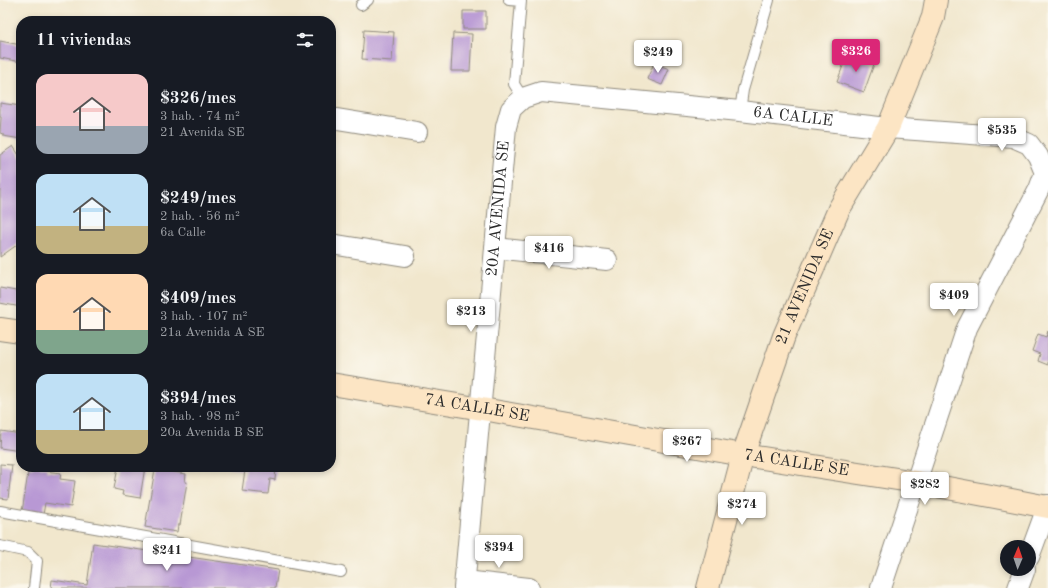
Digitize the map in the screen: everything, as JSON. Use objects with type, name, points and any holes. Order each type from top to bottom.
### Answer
[{"type":"street","name":"21 AVENIDA SE","points":[[708,588],[743,455],[784,336],[839,210],[888,128],[933,17],[936,0]]},
{"type":"street","name":"6A CALLE","points":[[523,98],[541,92],[740,111],[888,128],[1013,137],[1029,144],[1038,156],[1046,174],[966,328],[916,482]]},
{"type":"street","name":"20A AVENIDA SE","points":[[465,584],[506,127],[511,109],[523,98]]},
{"type":"street","points":[[336,119],[417,132]]},
{"type":"street","points":[[336,245],[405,256]]},
{"type":"street","points":[[495,248],[607,260]]},
{"type":"street","points":[[0,329],[16,331]]},
{"type":"street","name":"7A CALLE SE","points":[[336,385],[743,455],[916,482],[1048,506]]},
{"type":"street","points":[[881,588],[916,482]]},
{"type":"street","points":[[1035,540],[1048,506]]},
{"type":"street","points":[[1018,588],[1022,576]]},
{"type":"street","points":[[465,584],[529,588]]},
{"type":"lane","points":[[509,0],[521,0],[514,84],[523,98]]},
{"type":"lane","points":[[740,111],[743,90],[769,0]]},
{"type":"lane","points":[[0,511],[341,572]]},
{"type":"lane","points":[[0,546],[28,552],[37,561],[34,588]]},
{"type":"building","points":[[463,11],[486,11],[486,29],[463,29]]},
{"type":"building","points":[[364,30],[394,32],[392,61],[362,59]]},
{"type":"building","points":[[453,33],[472,34],[470,71],[451,71]]},
{"type":"building","points":[[0,41],[16,44],[16,61],[0,58]]},
{"type":"building","points":[[847,55],[874,64],[864,92],[837,82]]},
{"type":"building","points":[[654,63],[669,69],[662,85],[647,79]]},
{"type":"building","points":[[0,103],[16,105],[16,138],[3,136],[3,134],[0,133]]},
{"type":"building","points":[[13,146],[16,150],[16,246],[0,257],[0,155]]},
{"type":"building","points":[[0,288],[16,291],[16,306],[0,303]]},
{"type":"building","points":[[1048,331],[1048,365],[1038,361],[1040,354],[1032,351],[1038,334],[1046,337]]},
{"type":"building","points":[[1,431],[16,433],[16,450],[0,448]]},
{"type":"building","points":[[0,464],[12,465],[8,499],[0,498]]},
{"type":"building","points":[[28,472],[61,473],[60,479],[75,481],[71,507],[45,503],[43,515],[22,512]]},
{"type":"building","points":[[117,472],[144,472],[140,498],[122,495],[123,491],[114,489]]},
{"type":"building","points":[[154,472],[174,472],[186,474],[185,482],[187,482],[180,525],[178,525],[177,532],[145,527]]},
{"type":"building","points":[[245,472],[276,472],[275,480],[270,479],[268,494],[242,491]]},
{"type":"building","points":[[93,543],[278,570],[275,588],[51,588],[52,580],[87,585]]}]
